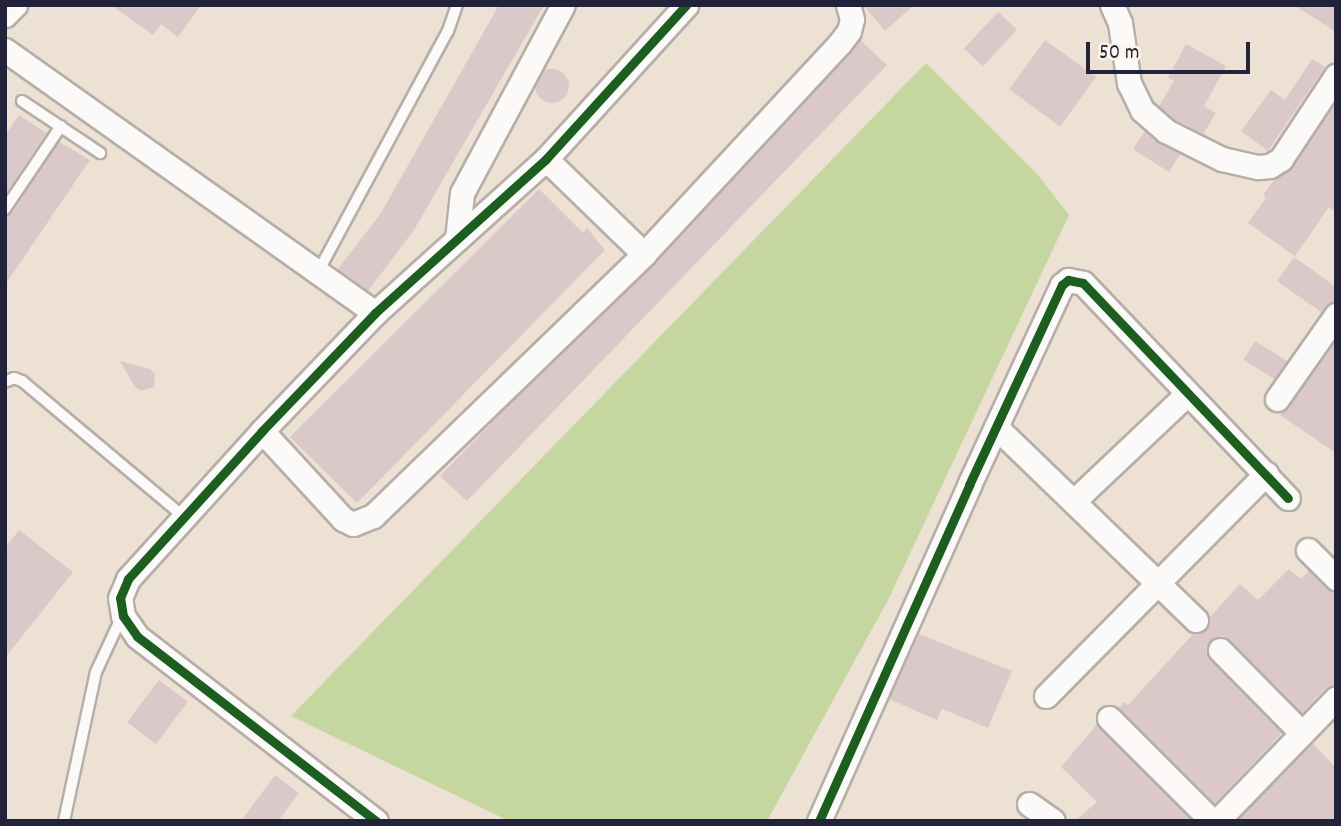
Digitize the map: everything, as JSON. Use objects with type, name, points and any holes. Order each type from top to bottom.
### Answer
[{"type":"street","points":[[5,15],[15,5]]},
{"type":"street","points":[[457,239],[462,193],[471,172],[563,5]]},
{"type":"street","points":[[376,821],[137,636],[122,616],[120,598],[128,579],[262,431],[375,313],[546,159],[687,5]]},
{"type":"street","points":[[262,431],[343,519],[353,524],[363,522],[645,254],[840,43],[849,31],[852,19],[848,5]]},
{"type":"street","points":[[1112,5],[1120,23],[1129,83],[1142,110],[1166,131],[1222,159],[1258,167],[1270,166],[1281,159],[1329,99],[1336,76]]},
{"type":"street","points":[[5,50],[375,313]]},
{"type":"street","points":[[546,159],[645,254]]},
{"type":"street","points":[[819,821],[996,427],[1062,285],[1068,280],[1083,283],[1288,498]]},
{"type":"street","points":[[1277,399],[1336,315]]},
{"type":"street","points":[[1075,500],[1187,394]]},
{"type":"street","points":[[996,427],[1075,500],[1196,620]]},
{"type":"street","points":[[1046,696],[1266,474]]},
{"type":"street","points":[[1308,550],[1336,578]]},
{"type":"street","points":[[1220,650],[1301,732]]},
{"type":"street","points":[[1109,718],[1223,818],[1301,732],[1336,698]]},
{"type":"street","points":[[1029,804],[1053,821]]},
{"type":"lane","points":[[318,273],[448,31],[457,5]]},
{"type":"lane","points":[[22,101],[100,153]]},
{"type":"lane","points":[[5,209],[61,126]]},
{"type":"lane","points":[[5,382],[15,378],[22,380],[184,517]]},
{"type":"lane","points":[[64,821],[96,672],[122,616]]},
{"type":"green space","points":[[926,63],[1038,175],[1069,215],[889,598],[767,821],[509,821],[291,716]]},
{"type":"building","points":[[111,5],[201,5],[178,37],[161,24],[153,35]]},
{"type":"building","points":[[499,5],[544,5],[414,230],[368,291],[338,269],[381,213]]},
{"type":"building","points":[[863,5],[914,5],[885,31]]},
{"type":"building","points":[[1294,5],[1336,5],[1336,32]]},
{"type":"building","points":[[998,12],[1017,30],[983,66],[964,49]]},
{"type":"building","points":[[860,40],[887,65],[467,501],[440,476],[654,264]]},
{"type":"building","points":[[1045,40],[1096,77],[1060,126],[1009,89]]},
{"type":"building","points":[[1186,44],[1226,66],[1204,106],[1216,113],[1203,134],[1174,119],[1159,106],[1174,81],[1168,78]]},
{"type":"building","points":[[1312,59],[1325,67],[1268,151],[1241,131],[1271,90],[1285,100]]},
{"type":"building","points":[[552,69],[564,74],[569,86],[564,98],[552,103],[540,98],[535,86],[540,74]]},
{"type":"building","points":[[1336,102],[1336,212],[1329,207],[1295,256],[1248,223],[1266,198],[1263,195],[1275,179],[1293,167]]},
{"type":"building","points":[[19,115],[46,133],[5,195],[5,135]]},
{"type":"building","points":[[1145,131],[1159,143],[1180,154],[1169,172],[1133,149]]},
{"type":"building","points":[[59,142],[90,160],[5,285],[5,217],[12,213]]},
{"type":"building","points":[[539,189],[583,233],[587,228],[605,250],[357,503],[290,437]]},
{"type":"building","points":[[1294,257],[1336,287],[1336,301],[1321,312],[1277,281]]},
{"type":"building","points":[[1336,340],[1336,453],[1280,415]]},
{"type":"building","points":[[1255,341],[1287,361],[1276,380],[1243,360]]},
{"type":"building","points":[[120,361],[150,369],[155,374],[154,387],[141,391],[135,387]]},
{"type":"building","points":[[19,530],[73,572],[5,658],[5,548]]},
{"type":"building","points":[[1289,569],[1301,579],[1309,571],[1326,588],[1336,592],[1336,684],[1326,688],[1302,713],[1230,640],[1223,636],[1211,640],[1206,647],[1210,659],[1282,733],[1214,804],[1119,708],[1124,702],[1128,705],[1193,634],[1206,629],[1210,617],[1240,584],[1258,600]]},
{"type":"building","points":[[919,634],[1012,671],[988,728],[942,709],[937,720],[889,699]]},
{"type":"building","points":[[159,680],[188,702],[156,744],[127,722]]},
{"type":"building","points":[[1097,724],[1192,821],[1075,821],[1097,802],[1061,767]]},
{"type":"building","points":[[1312,743],[1336,768],[1336,821],[1237,821]]},
{"type":"building","points":[[275,775],[299,793],[278,821],[241,821]]},
{"type":"cycle path","points":[[376,821],[137,636],[123,616],[120,598],[128,579],[262,431],[375,313],[546,159],[686,5]]},
{"type":"cycle path","points":[[819,821],[969,485],[1062,285],[1068,280],[1083,283],[1288,498]]}]
